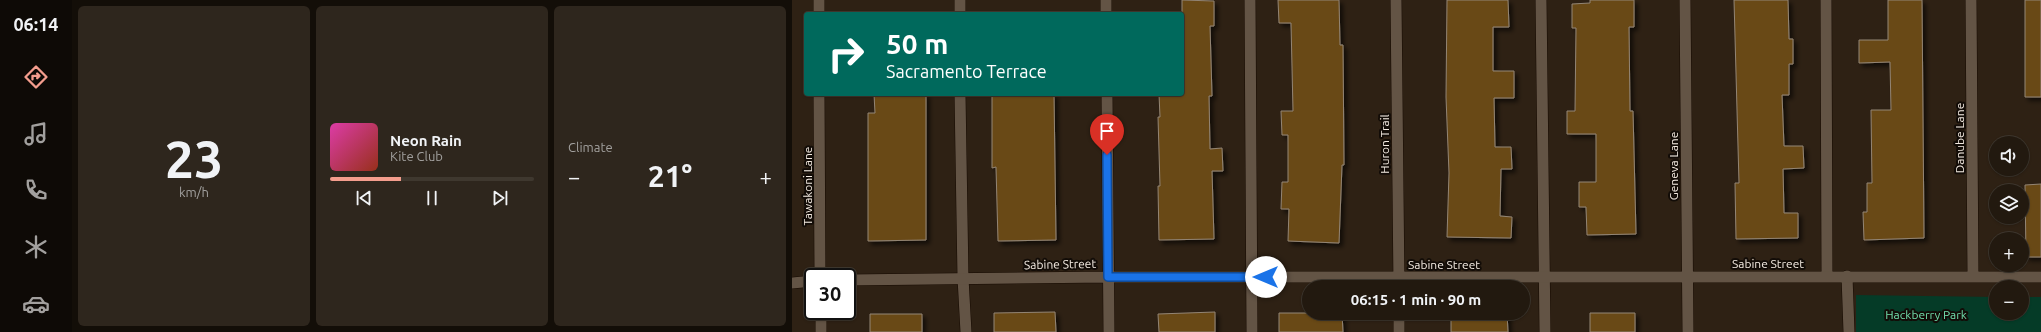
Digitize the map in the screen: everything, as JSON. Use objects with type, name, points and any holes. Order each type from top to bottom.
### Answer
[{"type":"street","points":[[819,0],[819,12]]},
{"type":"street","points":[[960,0],[960,12]]},
{"type":"street","points":[[1106,0],[1106,12]]},
{"type":"street","points":[[1250,0],[1252,332]]},
{"type":"street","name":"Huron Trail","points":[[1396,0],[1398,280]]},
{"type":"street","points":[[1541,0],[1545,332]]},
{"type":"street","name":"Geneva Lane","points":[[1685,0],[1688,332]]},
{"type":"street","points":[[1826,0],[1827,276]]},
{"type":"street","name":"Danube Lane","points":[[1972,0],[1973,276]]},
{"type":"street","name":"Tawakoni Lane","points":[[819,96],[820,268]]},
{"type":"street","points":[[960,96],[963,278],[966,332]]},
{"type":"street","points":[[1107,96],[1109,332]]},
{"type":"street","name":"Sabine Street","points":[[1447,280],[1544,276],[2041,277]]},
{"type":"street","points":[[1847,276],[1849,332]]},
{"type":"street","name":"Sabine Street","points":[[856,280],[1251,277],[1339,280]]},
{"type":"street","points":[[792,283],[804,282]]},
{"type":"street","points":[[821,320],[821,332]]},
{"type":"street","points":[[1399,320],[1399,332]]},
{"type":"green space","name":"Hackberry Park","points":[[1856,295],[1989,297],[1989,320],[2029,320],[2029,297],[2041,297],[2041,332],[1856,332]]},
{"type":"building","points":[[1182,0],[1214,1],[1214,26],[1210,26],[1212,96],[1209,96],[1210,149],[1222,148],[1223,171],[1212,171],[1214,239],[1159,240],[1159,96],[1184,96],[1184,12],[1182,12]]},
{"type":"building","points":[[1278,0],[1339,0],[1340,45],[1343,45],[1344,165],[1342,165],[1339,243],[1288,241],[1289,209],[1281,209],[1282,182],[1288,182],[1288,135],[1282,135],[1281,111],[1293,111],[1291,23],[1279,23]]},
{"type":"building","points":[[1447,0],[1508,0],[1509,27],[1493,27],[1493,71],[1514,71],[1514,98],[1494,98],[1495,147],[1511,147],[1512,169],[1501,169],[1500,216],[1512,217],[1511,238],[1447,237],[1449,173],[1446,97]]},
{"type":"building","points":[[1590,0],[1634,0],[1634,27],[1629,27],[1630,111],[1633,111],[1636,234],[1587,235],[1586,207],[1579,207],[1579,182],[1596,182],[1596,134],[1567,134],[1567,111],[1575,111],[1576,28],[1572,28],[1572,4],[1590,3]]},
{"type":"building","points":[[1734,0],[1788,0],[1789,39],[1793,39],[1793,64],[1789,64],[1789,95],[1782,95],[1784,146],[1803,146],[1804,168],[1783,169],[1784,213],[1798,213],[1798,238],[1736,239],[1735,183],[1739,183]]},
{"type":"building","points":[[1888,0],[1922,0],[1924,238],[1864,240],[1863,212],[1867,212],[1867,183],[1872,183],[1871,110],[1891,110],[1890,62],[1859,63],[1859,40],[1888,40]]},
{"type":"building","points":[[2025,0],[2041,0],[2041,97],[2025,97]]},
{"type":"building","points":[[874,96],[926,96],[926,240],[868,241],[868,113],[875,113]]},
{"type":"building","points":[[992,96],[1054,96],[1056,240],[998,241],[996,167],[992,168]]},
{"type":"building","points":[[2041,184],[2041,257],[2029,257],[2029,232],[2026,232],[2026,224],[2029,224],[2029,185]]},
{"type":"building","points":[[1055,312],[1056,332],[994,332],[994,313]]},
{"type":"building","points":[[1215,312],[1215,332],[1159,332],[1158,314]]},
{"type":"building","points":[[1279,313],[1302,313],[1302,320],[1342,320],[1343,332],[1279,332]]},
{"type":"building","points":[[1590,313],[1635,313],[1635,332],[1590,332]]},
{"type":"building","points":[[870,314],[922,314],[922,332],[870,332]]},
{"type":"building","points":[[1451,320],[1507,320],[1508,332],[1451,332]]},
{"type":"route","points":[[1107,155],[1108,277],[1266,277]]}]
